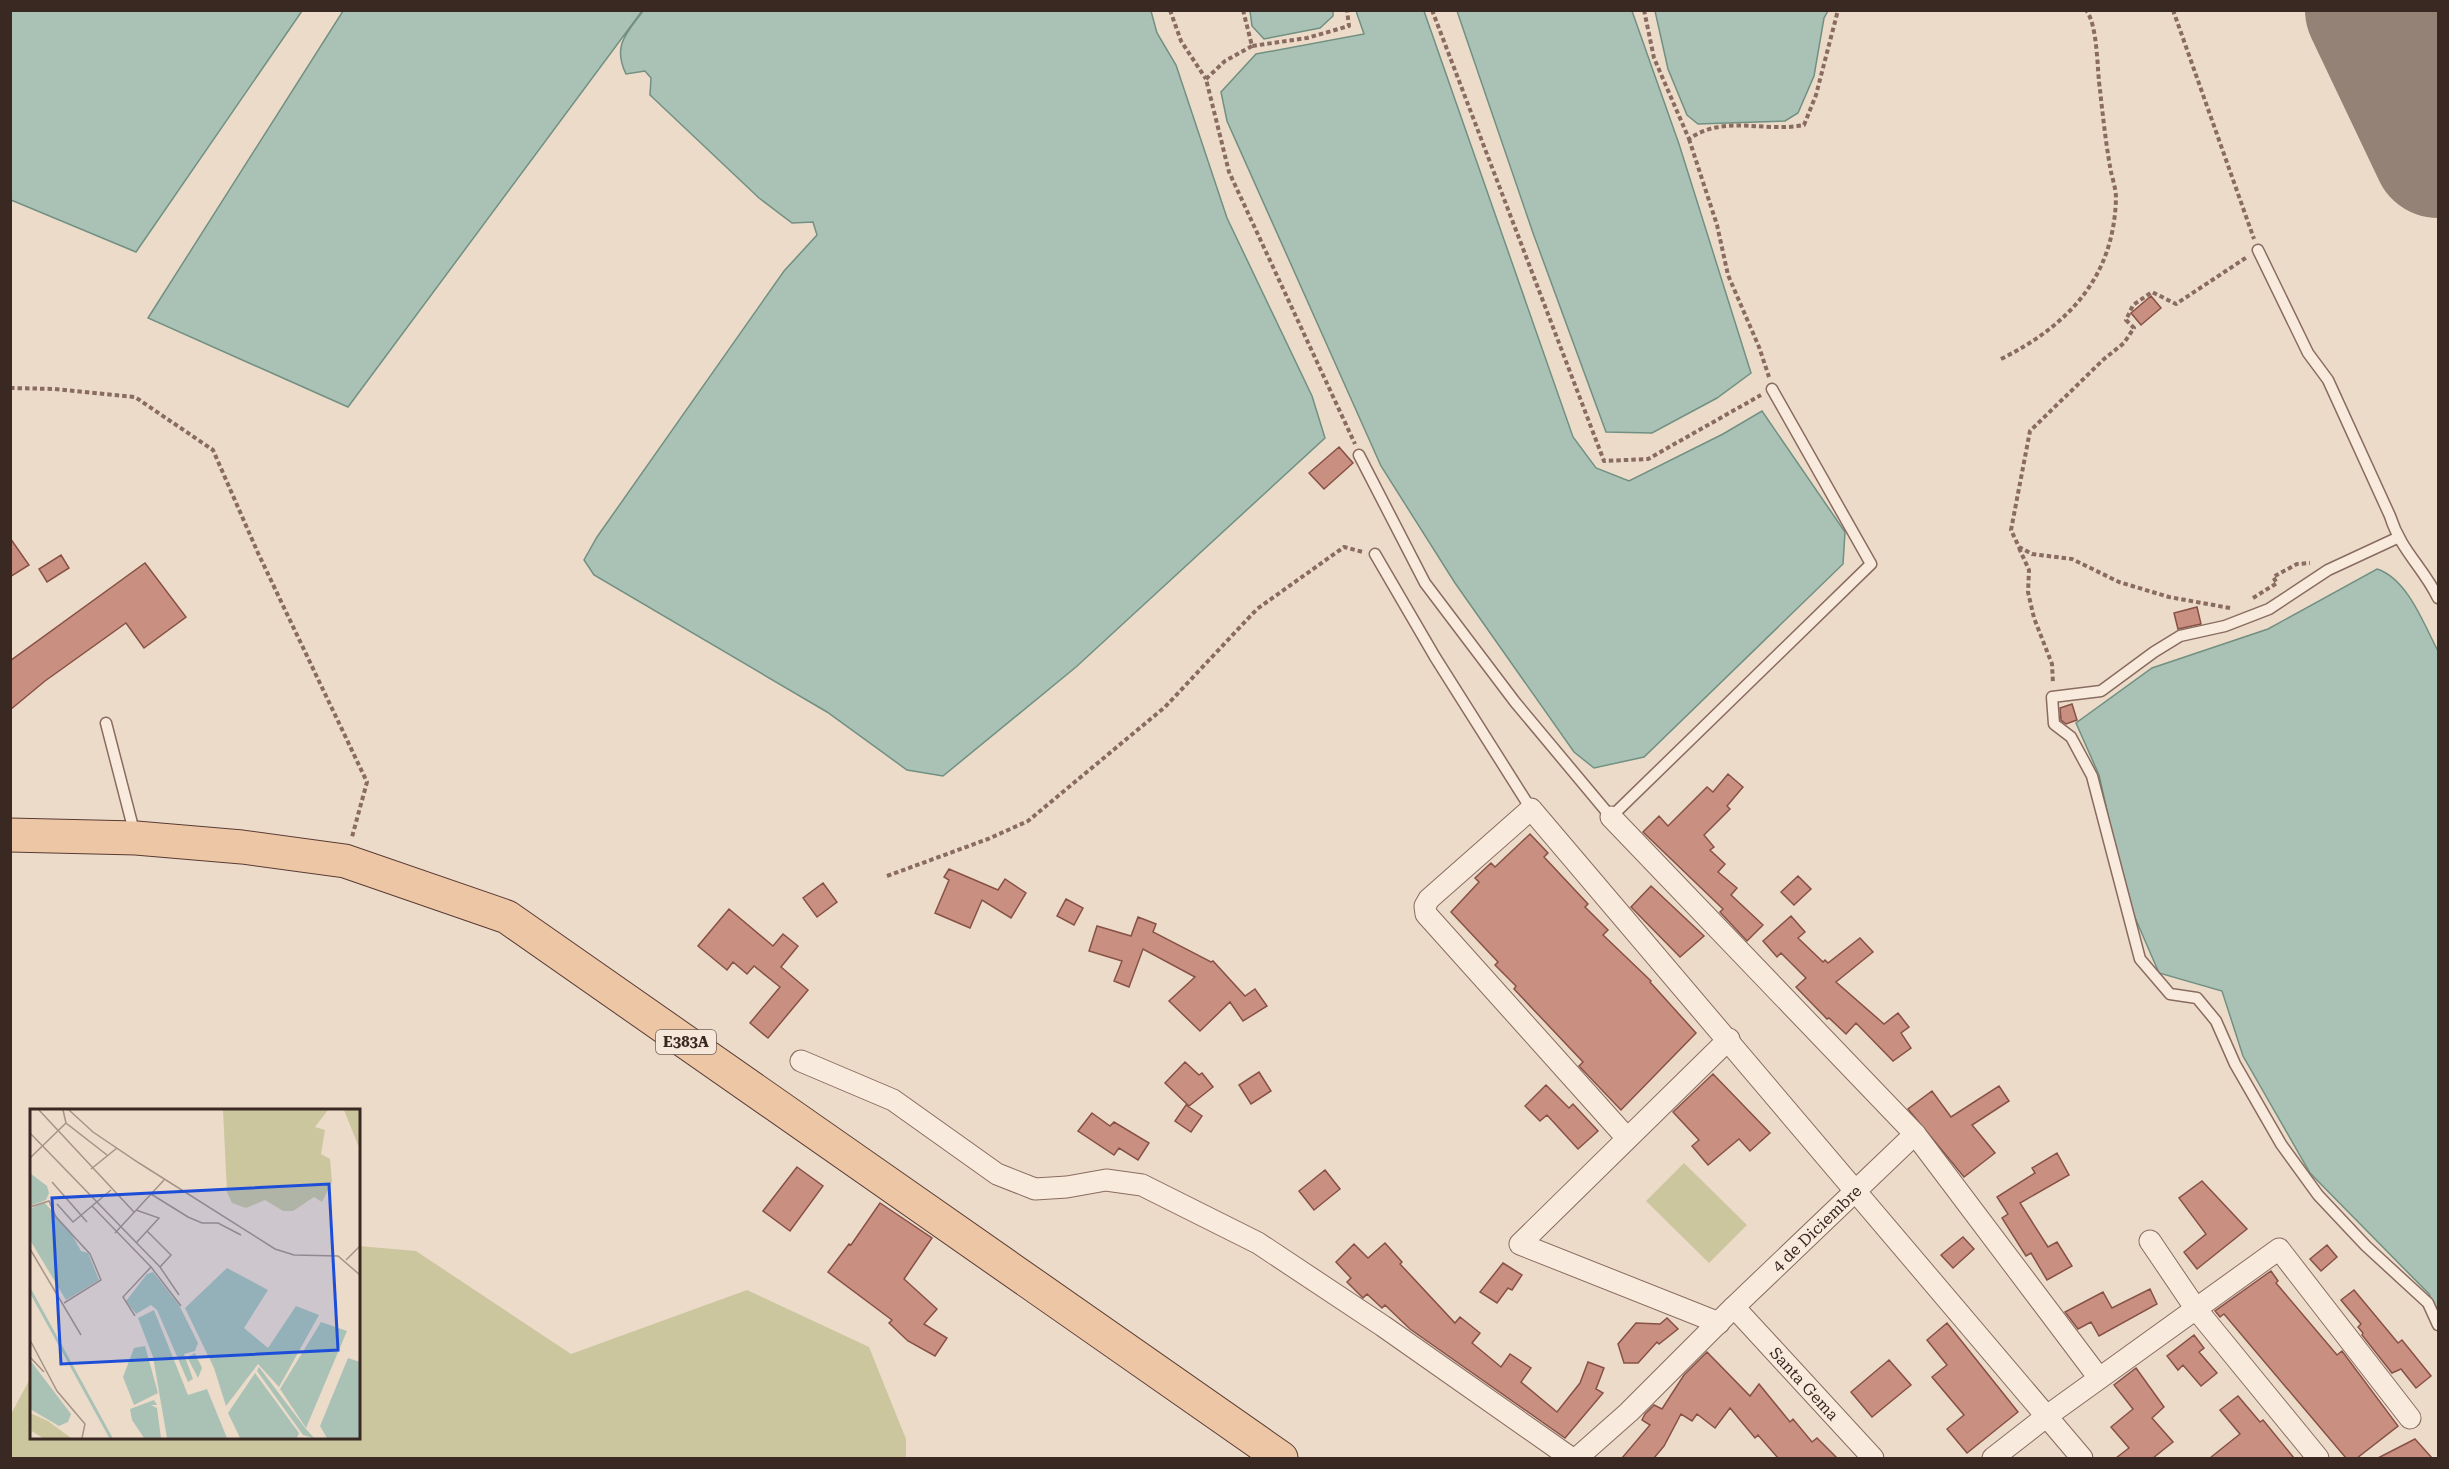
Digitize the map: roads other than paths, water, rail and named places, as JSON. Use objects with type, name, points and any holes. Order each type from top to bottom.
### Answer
[{"type":"main road","name":"E383A","points":[[10,835],[136,838],[242,847],[345,861],[507,917],[1281,1458]]},
{"type":"street","points":[[1626,1137],[1426,914],[1425,906],[1429,899],[1531,809],[1729,1039],[1854,1191],[1915,1134]]},
{"type":"street","points":[[1611,817],[1915,1134],[2099,1378]]},
{"type":"street","points":[[1719,1323],[1520,1244],[1626,1137],[1729,1039]]},
{"type":"street","points":[[801,1061],[893,1100],[997,1174],[1035,1189],[1067,1187],[1106,1180],[1142,1185],[1258,1243],[1383,1326],[1571,1458]]},
{"type":"street","name":"4 de Diciembre","points":[[1577,1458],[1629,1412],[1854,1191],[2082,1458]]},
{"type":"street","points":[[2150,1241],[2196,1309],[2318,1458]]},
{"type":"street","points":[[1993,1458],[2047,1416],[2279,1249],[2410,1418]]},
{"type":"street","name":"Santa Gema","points":[[1734,1307],[1874,1458]]},
{"type":"lane","points":[[2258,250],[2308,353],[2328,380],[2390,516],[2397,538],[2439,598]]},
{"type":"lane","points":[[1359,455],[1425,583],[1515,702],[1611,817],[1871,564],[1772,389]]},
{"type":"lane","points":[[2397,538],[2328,570],[2269,609],[2224,626],[2180,636],[2101,691],[2052,697],[2054,724],[2071,737],[2092,776],[2140,959],[2170,994],[2197,998],[2204,1006],[2216,1021],[2235,1064],[2281,1144],[2318,1195],[2366,1246],[2428,1303],[2439,1325]]},
{"type":"lane","points":[[1375,554],[1435,657],[1531,809]]},
{"type":"lane","points":[[105,723],[136,838]]}]
